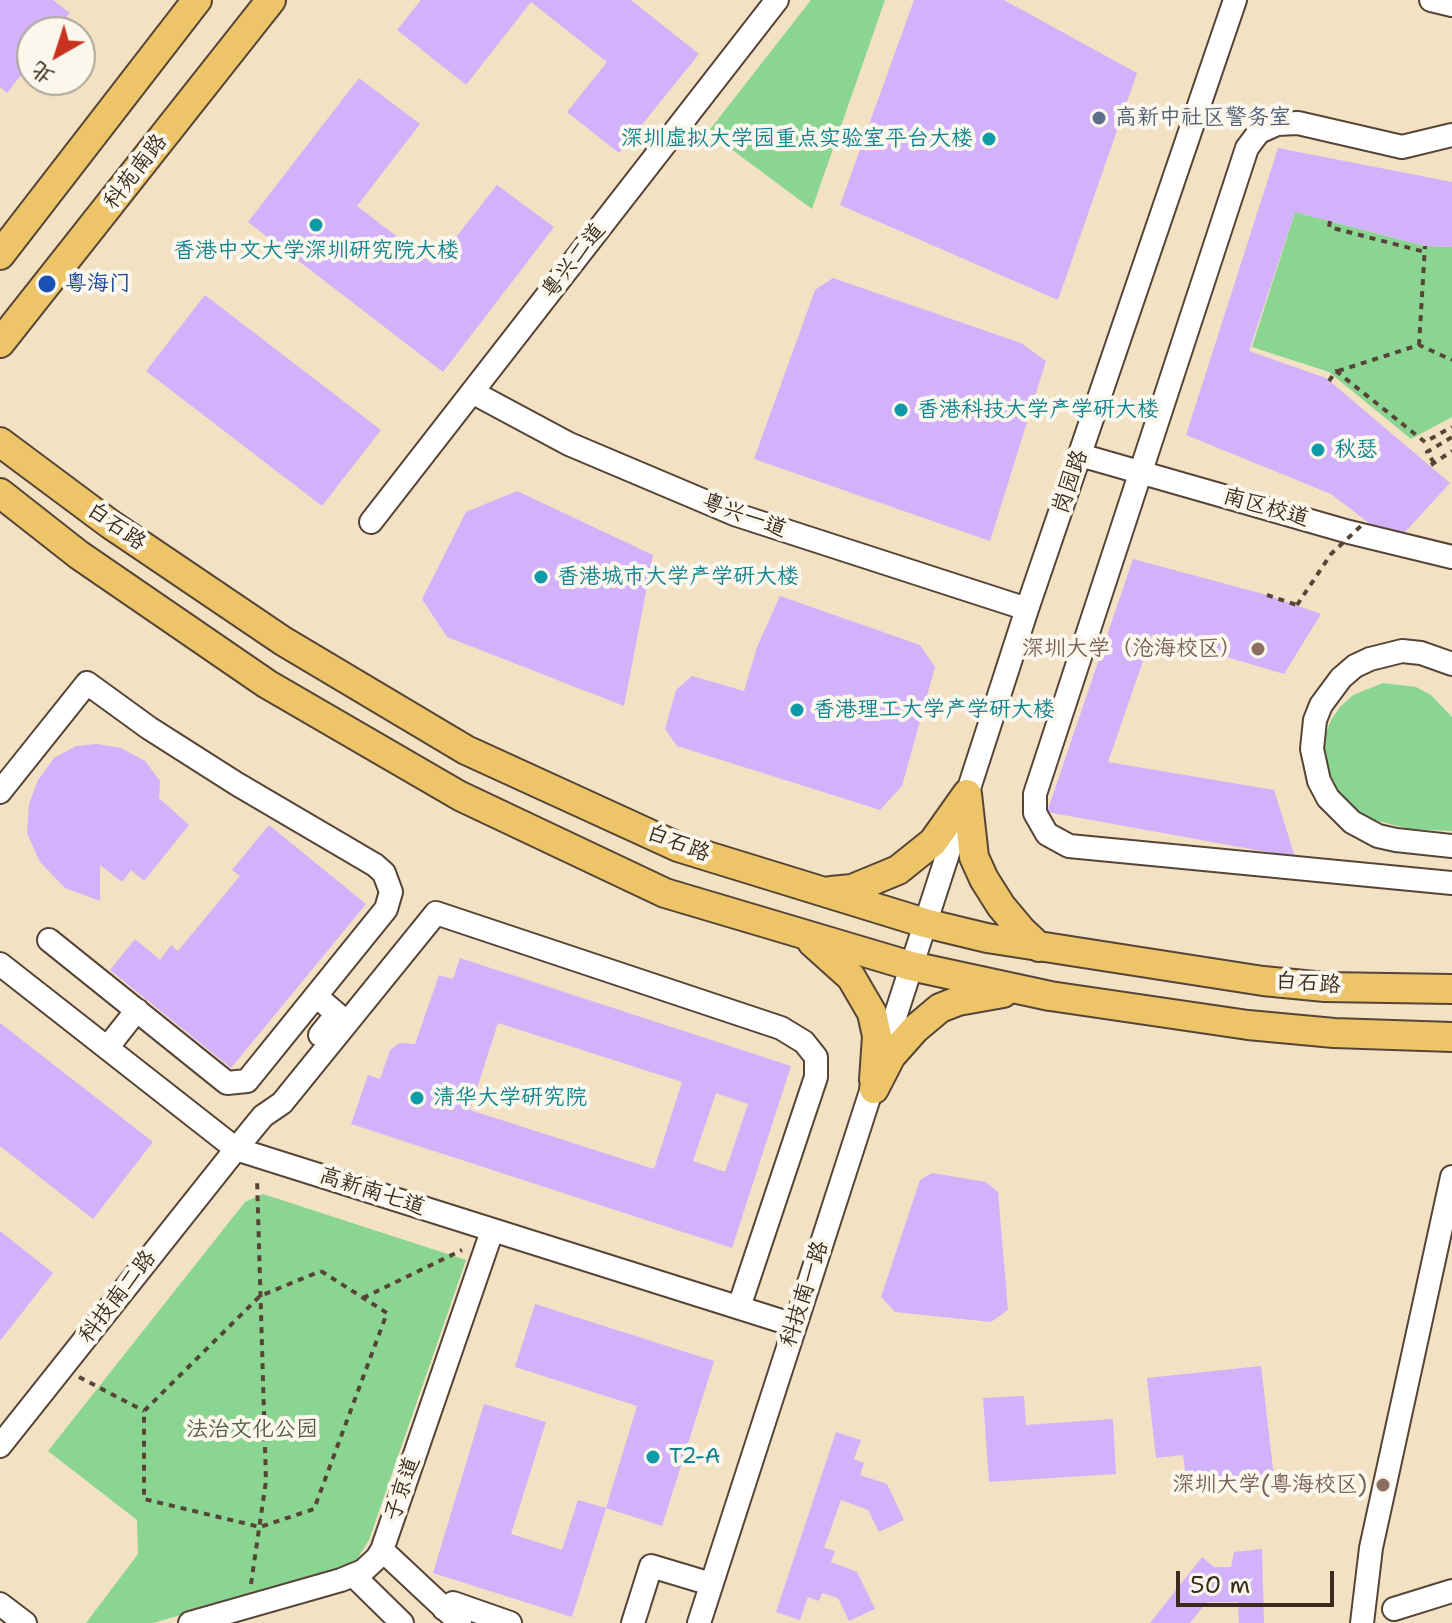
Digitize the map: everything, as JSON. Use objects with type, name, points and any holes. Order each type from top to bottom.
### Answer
[{"type":"main road","points":[[0,255],[197,0]]},
{"type":"main road","name":"科苑南路","points":[[0,343],[271,0]]},
{"type":"main road","name":"白石路","points":[[0,442],[110,524],[283,641],[466,750],[678,847],[925,923],[1039,947],[1263,981],[1325,987],[1452,989]]},
{"type":"main road","name":"白石路","points":[[0,493],[79,555],[267,684],[460,796],[665,893],[911,966],[1024,991],[1152,1013],[1248,1025],[1334,1033],[1452,1037]]},
{"type":"main road","points":[[822,891],[852,889],[898,870],[933,842],[967,794]]},
{"type":"main road","points":[[967,794],[974,857],[984,879],[1008,915],[1039,947]]},
{"type":"main road","points":[[801,934],[833,958],[851,977],[872,1013],[877,1036],[874,1089]]},
{"type":"main road","points":[[874,1089],[891,1056],[915,1029],[940,1008],[981,995],[1024,991]]},
{"type":"street","name":"粤兴二道","points":[[371,522],[777,0]]},
{"type":"street","name":"岗园路","points":[[911,966],[1027,609],[1235,0]]},
{"type":"street","points":[[1431,0],[1452,5]]},
{"type":"street","points":[[1452,135],[1402,147],[1298,123],[1277,124],[1259,132],[1247,148],[1035,794],[1035,813],[1047,834],[1069,846],[1452,883]]},
{"type":"street","name":"粤兴一道","points":[[472,392],[569,444],[737,515],[1027,609]]},
{"type":"street","name":"南区校道","points":[[1080,455],[1349,532],[1452,557]]},
{"type":"street","points":[[1452,664],[1421,653],[1402,651],[1355,666],[1341,678],[1321,705],[1315,720],[1312,749],[1319,781],[1328,798],[1352,822],[1378,836],[1452,846]]},
{"type":"street","points":[[0,792],[87,683],[149,728],[237,784],[375,865],[390,882],[391,892],[386,909],[247,1081],[227,1083],[49,940]]},
{"type":"street","points":[[263,1116],[282,1103],[436,913],[781,1028],[804,1042],[816,1057],[816,1077],[739,1307]]},
{"type":"street","name":"高新南七道","points":[[0,964],[246,1152],[491,1234],[794,1325]]},
{"type":"street","name":"科技南一路","points":[[699,1623],[794,1325],[874,1089],[911,966]]},
{"type":"street","points":[[263,1116],[273,1094],[337,1014],[316,996]]},
{"type":"street","points":[[107,1048],[137,1010]]},
{"type":"street","name":"科技南二路","points":[[0,1446],[62,1368],[246,1152],[263,1116]]},
{"type":"street","points":[[1362,1623],[1376,1521],[1452,1177]]},
{"type":"street","name":"子京道","points":[[190,1623],[353,1575],[370,1566],[382,1550],[491,1234]]},
{"type":"street","points":[[382,1550],[452,1616]]},
{"type":"street","points":[[633,1623],[651,1566],[711,1584]]},
{"type":"street","points":[[353,1575],[402,1623]]},
{"type":"street","points":[[1394,1609],[1452,1591]]},
{"type":"street","points":[[452,1616],[453,1603],[510,1623]]},
{"type":"street","points":[[0,1604],[25,1623]]},
{"type":"path","points":[[1330,221],[1329,227],[1425,252]]},
{"type":"path","points":[[1419,345],[1425,246]]},
{"type":"path","points":[[1329,381],[1336,371],[1419,345],[1452,360]]},
{"type":"path","points":[[1336,371],[1425,442],[1452,427]]},
{"type":"path","points":[[1452,437],[1427,452],[1432,464],[1452,451]]},
{"type":"path","points":[[1267,595],[1297,605],[1331,554],[1363,524]]},
{"type":"path","points":[[246,1152],[260,1296],[266,1481],[248,1606]]},
{"type":"path","points":[[363,1298],[491,1234]]},
{"type":"path","points":[[321,1271],[387,1313],[314,1509],[260,1527],[144,1499],[144,1411],[260,1296],[321,1271]]},
{"type":"path","points":[[62,1368],[144,1411]]},
{"type":"green space","points":[[811,0],[885,0],[812,209],[708,132]]},
{"type":"green space","points":[[1295,212],[1425,246],[1452,247],[1452,417],[1411,439],[1329,372],[1252,347]]},
{"type":"green space","points":[[1383,683],[1416,687],[1431,695],[1452,717],[1452,831],[1409,829],[1367,818],[1342,798],[1332,785],[1324,752],[1325,736],[1331,720],[1353,695]]},
{"type":"green space","name":"法治文化公园","points":[[263,1194],[466,1260],[369,1540],[355,1563],[348,1566],[153,1623],[86,1623],[138,1554],[137,1520],[48,1451],[245,1202]]},
{"type":"building","points":[[0,0],[53,0],[70,13],[68,16],[16,16],[16,81],[7,93],[0,87]]},
{"type":"building","points":[[421,0],[631,0],[699,54],[619,153],[567,112],[607,62],[531,2],[466,85],[397,30]]},
{"type":"building","name":"深圳虚拟大学园重点实验室平台大楼","points":[[914,0],[1004,0],[1137,73],[1058,300],[840,205]]},
{"type":"building","name":"香港中文大学深圳研究院大楼","points":[[359,78],[420,124],[357,206],[434,265],[497,185],[554,227],[443,372],[248,222]]},
{"type":"building","points":[[1278,148],[1452,182],[1452,247],[1425,246],[1295,212],[1249,351],[1326,378],[1450,483],[1395,543],[1331,494],[1186,435]]},
{"type":"building","name":"香港科技大学产学研大楼","points":[[833,278],[1021,343],[1046,361],[990,541],[754,459],[815,290]]},
{"type":"building","points":[[205,295],[381,430],[322,506],[146,371]]},
{"type":"building","name":"香港城市大学产学研大楼","points":[[517,491],[653,555],[624,706],[447,637],[422,599],[466,512]]},
{"type":"building","points":[[1133,559],[1267,595],[1321,614],[1284,674],[1152,635],[1108,762],[1274,790],[1295,857],[1047,812]]},
{"type":"building","name":"香港理工大学产学研大楼","points":[[780,596],[920,645],[935,667],[902,786],[880,810],[677,746],[665,729],[676,690],[692,676],[744,691],[757,647]]},
{"type":"building","points":[[97,744],[121,748],[145,761],[160,781],[159,798],[189,825],[144,881],[131,870],[122,882],[100,865],[100,901],[65,888],[40,862],[27,833],[29,804],[38,780],[54,758],[76,746]]},
{"type":"building","points":[[269,825],[366,904],[231,1068],[110,970],[135,939],[160,960],[171,945],[178,951],[240,876],[232,870]]},
{"type":"building","name":"清华大学研究院","points":[[460,958],[791,1066],[732,1248],[351,1124],[368,1075],[380,1079],[390,1050],[400,1043],[415,1044],[439,975],[453,979]],"holes":[[[498,1023],[682,1082],[654,1169],[470,1110]],[[716,1093],[748,1104],[725,1172],[693,1161]]]},
{"type":"building","points":[[0,1023],[153,1142],[93,1219],[0,1146]]},
{"type":"building","points":[[932,1173],[986,1182],[998,1192],[1008,1310],[991,1322],[895,1312],[881,1297],[920,1180]]},
{"type":"building","points":[[0,1231],[53,1273],[0,1341]]},
{"type":"building","name":"T2-A","points":[[535,1304],[714,1361],[662,1526],[606,1508],[637,1406],[515,1367]]},
{"type":"building","points":[[1261,1366],[1274,1477],[1187,1486],[1183,1455],[1156,1458],[1147,1378]]},
{"type":"building","points":[[1024,1396],[1026,1425],[1113,1419],[1116,1474],[989,1482],[983,1398]]},
{"type":"building","points":[[484,1404],[546,1422],[511,1534],[562,1550],[578,1500],[606,1508],[572,1617],[433,1573]]},
{"type":"building","points":[[836,1432],[861,1440],[854,1459],[864,1463],[860,1475],[887,1484],[904,1520],[879,1532],[868,1510],[841,1500],[824,1548],[835,1551],[831,1562],[857,1572],[875,1609],[849,1621],[838,1598],[822,1593],[819,1601],[808,1597],[800,1620],[776,1612]]},
{"type":"building","points":[[1262,1549],[1264,1623],[1239,1623],[1238,1602],[1207,1602],[1190,1623],[1150,1623],[1202,1557],[1214,1567],[1231,1567],[1234,1552]]},
{"type":"place","name":"高新中社区警务室","points":[[1099,118]]},
{"type":"place","name":"深圳虚拟大学园重点实验室平台大楼","points":[[989,139]]},
{"type":"place","name":"香港中文大学深圳研究院大楼","points":[[316,225]]},
{"type":"place","name":"粤海门","points":[[47,284]]},
{"type":"place","name":"香港科技大学产学研大楼","points":[[901,410]]},
{"type":"place","name":"秋瑟","points":[[1318,450]]},
{"type":"place","name":"香港城市大学产学研大楼","points":[[541,577]]},
{"type":"place","name":"深圳大学（沧海校区）","points":[[1258,649]]},
{"type":"place","name":"香港理工大学产学研大楼","points":[[797,710]]},
{"type":"place","name":"清华大学研究院","points":[[417,1098]]},
{"type":"place","name":"T2-A","points":[[653,1457]]},
{"type":"place","name":"深圳大学(粤海校区)","points":[[1383,1485]]}]
